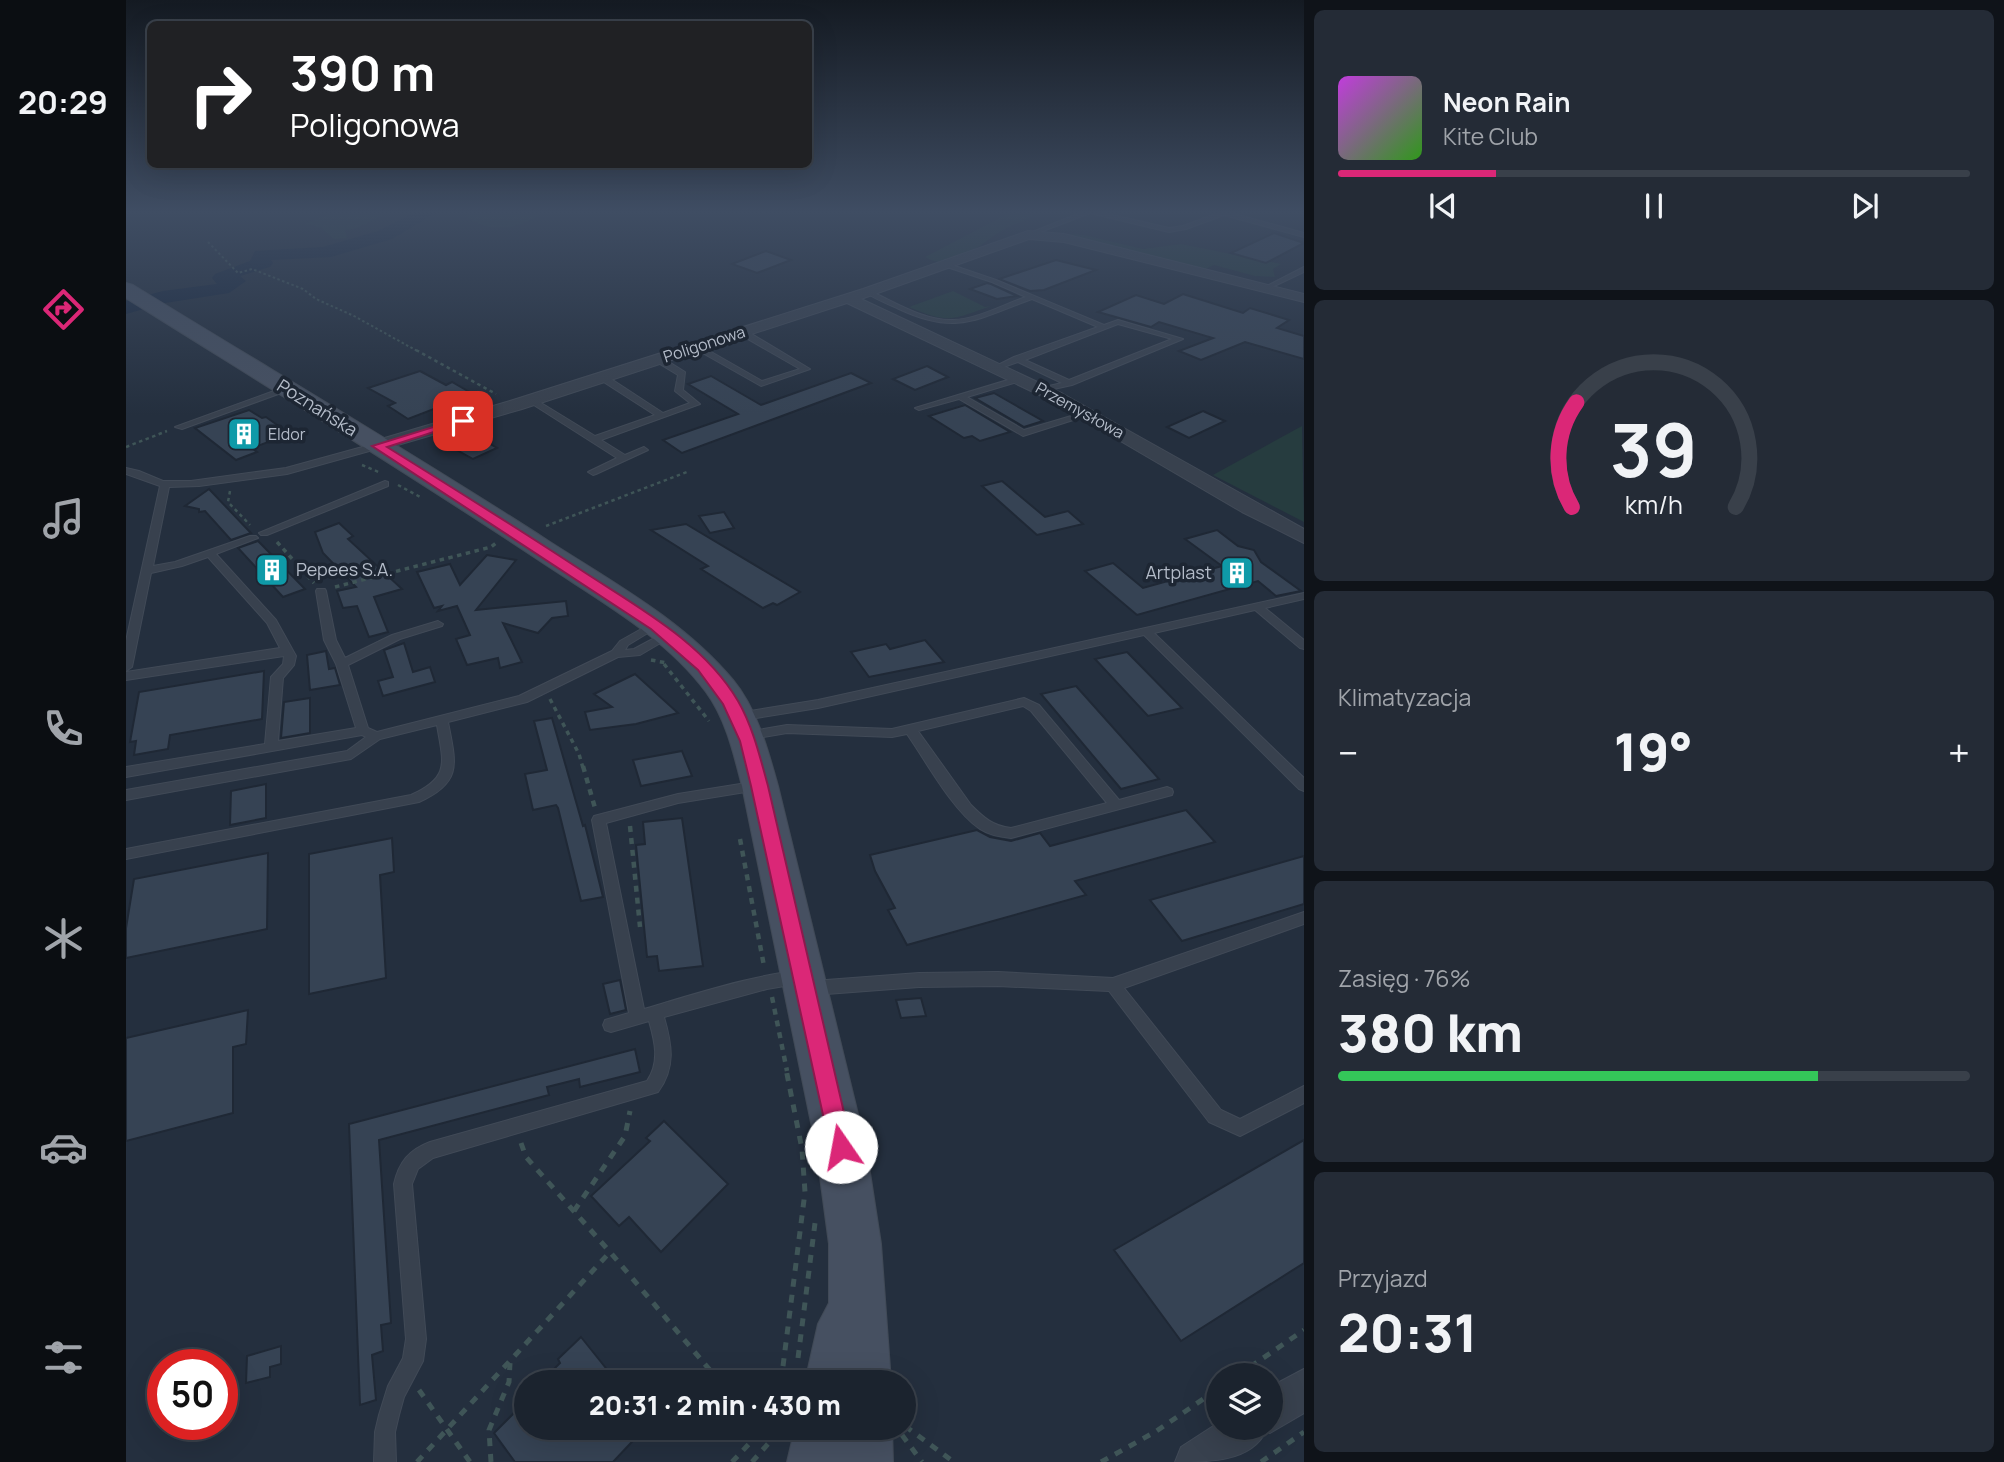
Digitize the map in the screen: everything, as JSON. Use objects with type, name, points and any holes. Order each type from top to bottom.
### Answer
[{"type":"main road","name":"Poznańska","points":[[141,298],[377,446],[715,679],[725,723],[745,787],[792,982],[841,1147],[855,1244],[861,1370]]},
{"type":"main road","name":"Poznańska","points":[[818,1370],[855,1283]]},
{"type":"main road","points":[[817,1462],[822,1440]]},
{"type":"main road","points":[[862,1440],[863,1462]]},
{"type":"street","name":"Poligonowa","points":[[377,446],[523,403],[905,279]]},
{"type":"street","name":"Poligonowa","points":[[1231,279],[1304,298]]},
{"type":"street","name":"Przemysłowa","points":[[847,298],[1044,390],[1245,508],[1304,537]]},
{"type":"street","points":[[1283,1403],[1304,1389]]},
{"type":"street","points":[[1196,1462],[1229,1440]]},
{"type":"lane","points":[[985,279],[1104,327]]},
{"type":"lane","points":[[1266,288],[1285,279]]},
{"type":"lane","points":[[868,292],[945,322],[964,320],[1032,296]]},
{"type":"lane","points":[[998,367],[1118,322],[1179,339],[1069,383],[1044,390]]},
{"type":"lane","points":[[696,347],[761,384],[806,369],[742,332]]},
{"type":"lane","points":[[595,439],[696,404],[679,391],[682,374],[658,359]]},
{"type":"lane","points":[[1017,359],[1069,383]]},
{"type":"lane","points":[[601,377],[662,416]]},
{"type":"lane","points":[[919,408],[1021,378]]},
{"type":"lane","points":[[179,426],[288,389]]},
{"type":"lane","points":[[960,396],[1023,433],[1088,414]]},
{"type":"lane","points":[[523,403],[595,439],[624,458]]},
{"type":"lane","points":[[126,471],[136,472],[164,484],[211,482],[287,471],[377,446]]},
{"type":"lane","points":[[593,472],[643,450]]},
{"type":"lane","points":[[126,667],[164,484]]},
{"type":"lane","points":[[269,535],[384,484]]},
{"type":"lane","points":[[146,571],[178,564],[253,538]]},
{"type":"lane","points":[[210,553],[272,622],[290,656],[288,665],[277,677],[271,746]]},
{"type":"lane","points":[[321,591],[320,600],[331,640],[369,734]]},
{"type":"lane","points":[[725,723],[818,705],[1304,596]]},
{"type":"lane","points":[[1256,606],[1304,646]]},
{"type":"lane","points":[[342,664],[396,637],[438,624]]},
{"type":"lane","points":[[1146,631],[1304,786]]},
{"type":"lane","points":[[126,772],[271,746],[369,734],[442,720],[545,690],[617,654],[624,643],[665,647]]},
{"type":"lane","points":[[126,676],[287,650]]},
{"type":"lane","points":[[725,723],[787,729],[892,733],[1018,701],[1028,704],[1115,805]]},
{"type":"lane","points":[[126,854],[414,799],[429,793],[442,785],[449,771],[442,720]]},
{"type":"lane","points":[[909,729],[973,815],[991,830],[1011,833],[1167,792]]},
{"type":"lane","points":[[126,795],[351,755],[369,734]]},
{"type":"lane","points":[[385,1462],[385,1432],[389,1415],[395,1393],[413,1361],[416,1339],[404,1184],[406,1169],[420,1154],[430,1150],[652,1087],[664,1068],[664,1046],[647,1017],[599,820],[629,811],[745,787]]},
{"type":"lane","points":[[611,1026],[792,982],[998,979],[1113,985],[1304,918]]},
{"type":"lane","points":[[1113,985],[1215,1116],[1240,1128],[1304,1094]]},
{"type":"path","points":[[277,279],[303,289],[316,299],[523,403]]},
{"type":"path","points":[[126,447],[179,426]]},
{"type":"path","points":[[269,535],[321,591],[491,547],[687,472]]},
{"type":"path","points":[[665,647],[697,704],[725,723]]},
{"type":"path","points":[[545,690],[579,754],[599,820]]},
{"type":"path","points":[[745,787],[792,982],[774,1007],[802,1149],[805,1192],[783,1370]]},
{"type":"path","points":[[629,811],[640,933]]},
{"type":"path","points":[[574,1212],[625,1136],[634,1094]]},
{"type":"path","points":[[519,1126],[526,1157],[710,1370]]},
{"type":"path","points":[[815,1370],[816,1218]]},
{"type":"path","points":[[416,1462],[610,1252]]},
{"type":"path","points":[[1256,1363],[1304,1330]]},
{"type":"path","points":[[491,1462],[489,1430],[509,1382],[510,1361]]},
{"type":"path","points":[[419,1390],[470,1462]]},
{"type":"path","points":[[1101,1462],[1155,1432],[1206,1397]]},
{"type":"path","points":[[1261,1462],[1304,1432]]},
{"type":"path","points":[[916,1434],[954,1462]]},
{"type":"path","points":[[732,1462],[751,1440]]},
{"type":"path","points":[[752,1462],[771,1440]]},
{"type":"path","points":[[906,1440],[922,1462]]},
{"type":"green space","points":[[953,291],[985,307],[991,306],[950,318],[933,316],[909,307]]},
{"type":"green space","points":[[1302,426],[1304,522],[1213,475]]},
{"type":"building","points":[[1000,279],[1072,279],[1044,290],[1030,291]]},
{"type":"building","points":[[987,283],[1017,296],[997,299],[970,289]]},
{"type":"building","points":[[1183,294],[1243,313],[1250,308],[1289,320],[1277,328],[1304,336],[1304,359],[1245,342],[1201,360],[1179,351],[1213,338],[1159,322],[1151,327],[1098,312],[1136,295],[1164,304]]},
{"type":"building","points":[[927,366],[948,377],[915,390],[893,379]]},
{"type":"building","points":[[420,371],[446,385],[452,382],[473,394],[408,419],[388,406],[395,403],[368,388]]},
{"type":"building","points":[[851,373],[871,383],[682,453],[663,440],[738,414],[688,384],[711,376],[761,405]]},
{"type":"building","points":[[994,393],[1043,421],[1024,427],[975,398]]},
{"type":"building","points":[[965,405],[1010,432],[980,441],[972,436],[964,438],[929,416]]},
{"type":"building","name":"Eldor","points":[[249,410],[262,418],[266,417],[290,434],[252,448],[257,452],[236,460],[195,428]]},
{"type":"building","points":[[1203,411],[1225,421],[1189,438],[1167,427]]},
{"type":"building","points":[[480,438],[497,448],[473,459],[455,449]]},
{"type":"building","points":[[1002,481],[1045,517],[1068,511],[1083,524],[1037,535],[982,486]]},
{"type":"building","points":[[209,489],[251,533],[231,540],[205,511],[199,512],[199,509],[185,506]]},
{"type":"building","points":[[724,512],[734,528],[710,533],[699,516]]},
{"type":"building","points":[[339,523],[353,536],[348,539],[402,589],[374,597],[388,632],[369,637],[357,606],[343,608],[337,591],[356,587],[323,553],[315,532]]},
{"type":"building","points":[[686,524],[800,592],[777,605],[773,603],[763,608],[701,569],[708,566],[651,530]]},
{"type":"building","name":"Artplast","points":[[1217,530],[1238,546],[1254,550],[1261,562],[1301,591],[1276,596],[1258,581],[1137,615],[1085,571],[1113,563],[1143,588],[1222,566],[1185,539]]},
{"type":"building","name":"Pepees S.A.","points":[[258,541],[305,589],[283,597],[238,548]]},
{"type":"building","points":[[487,555],[516,560],[476,610],[566,601],[568,616],[552,618],[538,633],[503,623],[522,662],[500,668],[498,658],[467,665],[456,639],[470,635],[457,606],[438,611],[442,606],[434,608],[417,572],[450,564],[460,585]]},
{"type":"building","points":[[925,640],[944,662],[869,677],[851,652],[886,644],[890,649]]},
{"type":"building","points":[[404,643],[413,672],[430,667],[435,682],[383,696],[378,681],[393,677],[384,650]]},
{"type":"building","points":[[326,651],[329,669],[335,668],[340,685],[310,690],[307,655]]},
{"type":"building","points":[[1127,652],[1182,708],[1148,716],[1095,659]]},
{"type":"building","points":[[264,671],[262,719],[170,735],[168,749],[134,755],[136,741],[130,742],[139,692]]},
{"type":"building","points":[[635,674],[678,713],[636,724],[590,730],[585,712],[612,707],[594,694]]},
{"type":"building","points":[[1076,686],[1159,779],[1121,789],[1041,694]]},
{"type":"building","points":[[310,698],[310,733],[281,738],[284,702]]},
{"type":"building","points":[[552,718],[583,826],[585,825],[603,897],[581,901],[556,805],[533,810],[525,774],[547,770],[534,721]]},
{"type":"building","points":[[682,751],[692,776],[641,786],[633,760]]},
{"type":"building","points":[[266,784],[266,818],[230,825],[231,791]]},
{"type":"building","points":[[1186,810],[1215,842],[1075,881],[1086,895],[907,945],[888,910],[895,908],[875,871],[870,855],[977,830],[990,837],[1011,841],[1040,833],[1050,846]]},
{"type":"building","points":[[682,818],[703,966],[659,971],[657,956],[647,957],[636,845],[645,844],[643,822]]},
{"type":"building","points":[[392,838],[394,872],[380,875],[386,978],[309,994],[309,854]]},
{"type":"building","points":[[268,853],[267,929],[126,958],[126,928],[134,879]]},
{"type":"building","points":[[1304,856],[1304,904],[1182,941],[1150,900]]},
{"type":"building","points":[[620,980],[626,1010],[610,1014],[603,984]]},
{"type":"building","points":[[921,998],[926,1016],[901,1018],[896,1000]]},
{"type":"building","points":[[248,1010],[246,1044],[233,1047],[233,1113],[126,1141],[126,1038]]},
{"type":"building","points":[[635,1049],[640,1072],[580,1087],[579,1079],[547,1087],[549,1095],[379,1140],[391,1323],[381,1325],[383,1351],[372,1355],[376,1400],[360,1405],[349,1124]]},
{"type":"building","points":[[664,1121],[728,1184],[661,1252],[629,1217],[619,1226],[591,1196],[650,1141],[646,1138]]},
{"type":"building","points":[[1304,1140],[1304,1263],[1181,1341],[1114,1250]]},
{"type":"building","points":[[581,1337],[607,1370],[553,1370],[560,1363],[558,1359]]},
{"type":"building","points":[[281,1346],[281,1364],[270,1367],[270,1377],[246,1383],[247,1356]]},
{"type":"building","points":[[514,1413],[514,1440],[634,1440],[613,1462],[515,1462],[494,1433]]},
{"type":"waterway","points":[[126,308],[163,297],[222,289],[236,281],[228,279]]},
{"type":"place","name":"Eldor","points":[[244,434]]},
{"type":"place","name":"Pepees S.A.","points":[[272,570]]},
{"type":"place","name":"Artplast","points":[[1237,573]]},
{"type":"route","points":[[463,421],[377,446],[504,524],[656,625],[704,667],[730,702],[748,741],[760,786],[841,1147]]}]
